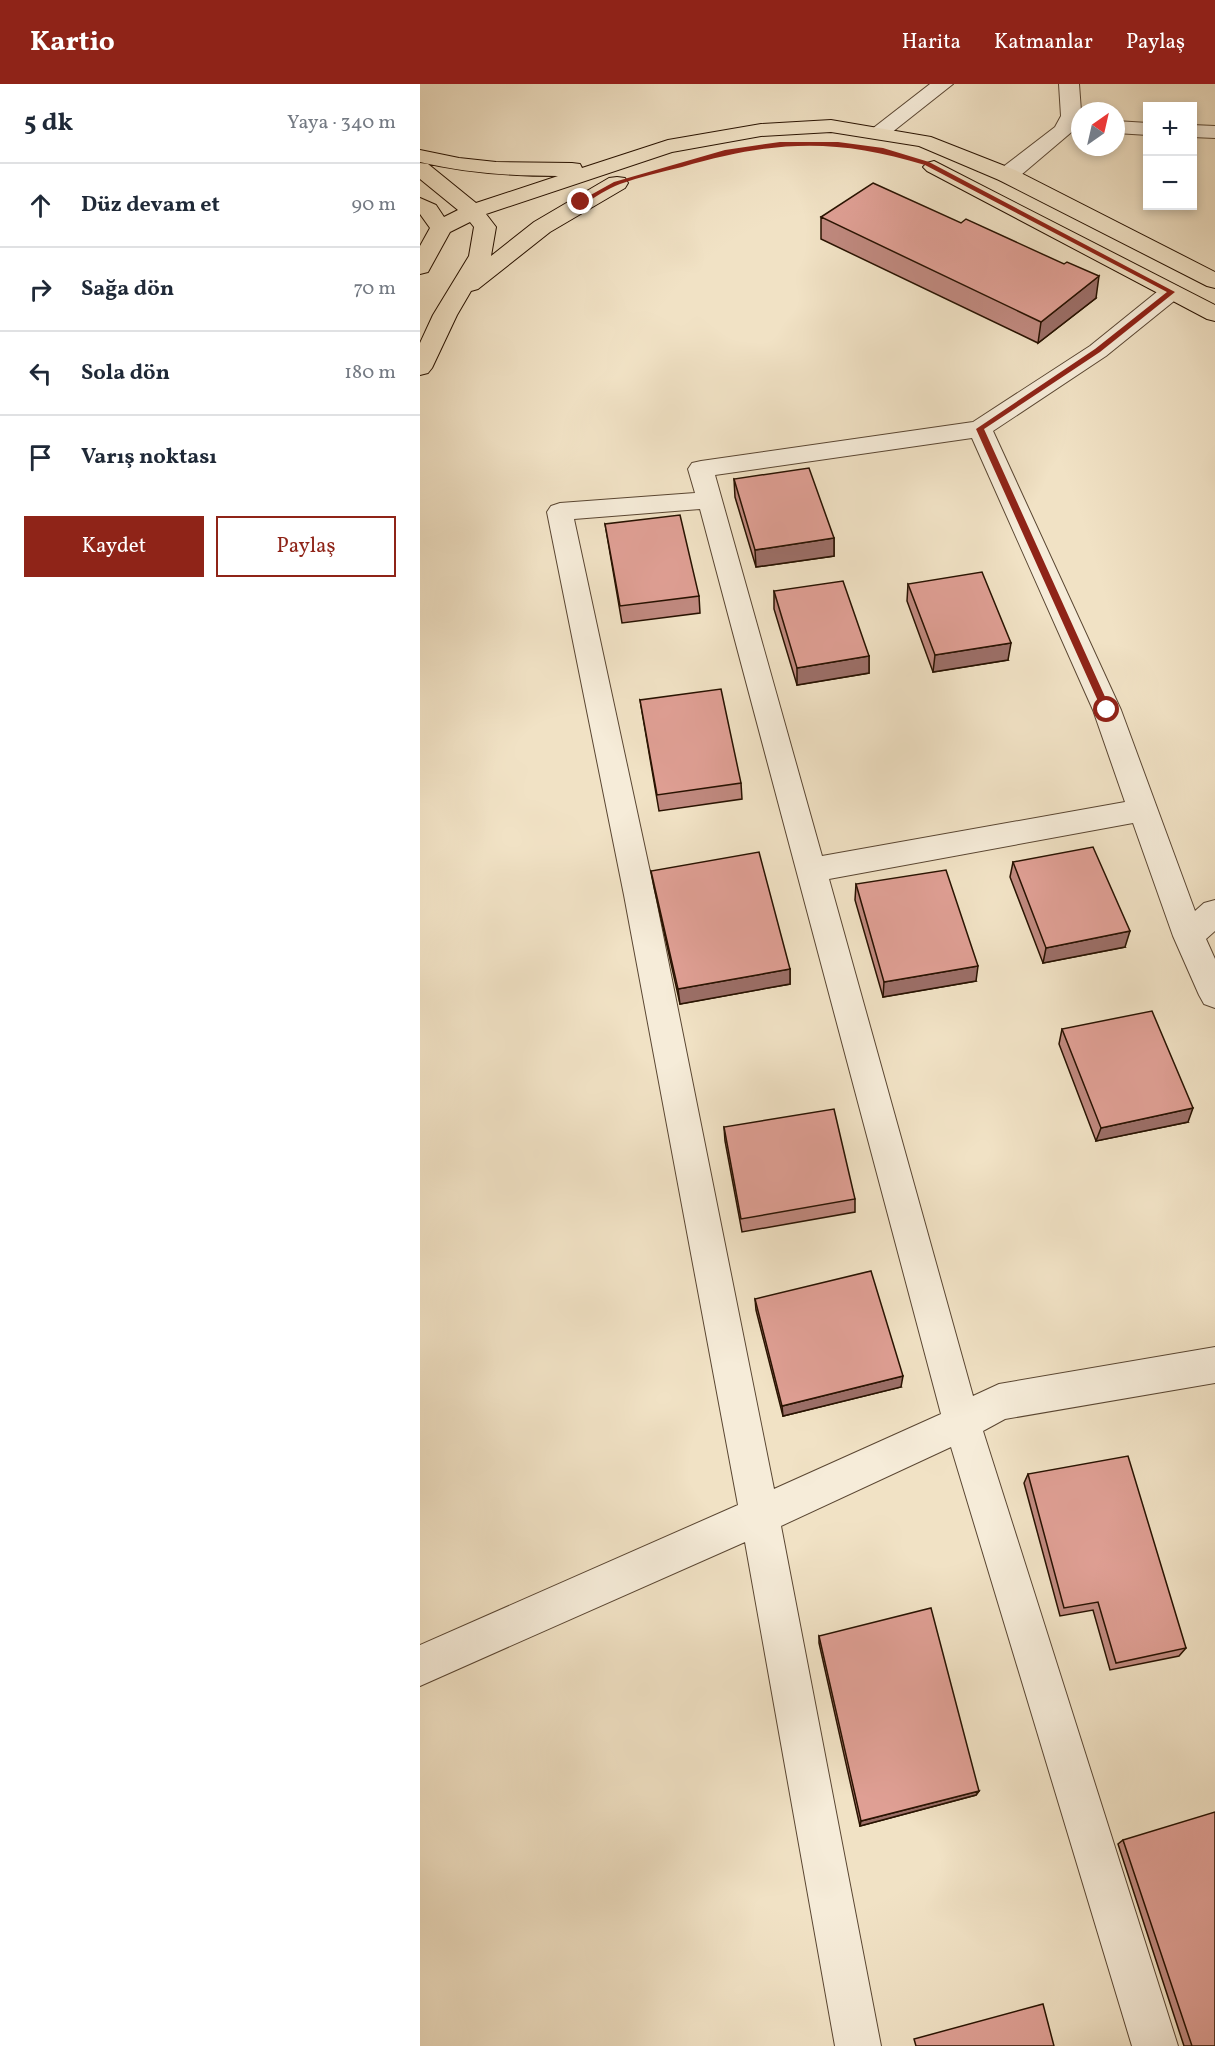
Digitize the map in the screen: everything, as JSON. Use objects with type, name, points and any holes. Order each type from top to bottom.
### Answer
[{"type":"main road","points":[[479,219],[624,161],[668,146],[761,130],[831,126],[924,141],[1006,175],[1215,281]]},
{"type":"main road","points":[[420,267],[441,228],[617,183],[725,152],[780,144],[838,144],[883,150],[927,163],[1215,314]]},
{"type":"main road","points":[[420,156],[453,165],[500,170],[575,169],[624,161]]},
{"type":"main road","points":[[420,169],[479,219],[480,256],[457,294],[420,368]]},
{"type":"main road","points":[[457,294],[542,227],[617,183]]},
{"type":"main road","points":[[420,205],[428,210],[441,228]]},
{"type":"street","points":[[879,133],[943,84]]},
{"type":"street","points":[[1070,84],[1071,116]]},
{"type":"street","points":[[1006,175],[1032,158],[1071,126]]},
{"type":"street","points":[[1125,128],[1143,129]]},
{"type":"street","points":[[1197,131],[1215,132]]},
{"type":"street","points":[[1155,2046],[962,1423],[701,469],[980,429],[1098,351],[1171,292]]},
{"type":"street","points":[[980,429],[1107,710],[1189,936],[1215,995]]},
{"type":"street","points":[[710,501],[560,512],[628,827],[761,1515],[858,2046]]},
{"type":"street","points":[[812,870],[1142,810]]},
{"type":"street","points":[[1189,936],[1215,912]]},
{"type":"street","points":[[420,1666],[761,1515],[962,1423],[999,1402],[1215,1365]]},
{"type":"building","points":[[873,183],[961,223],[966,219],[1064,264],[1067,262],[1099,276],[1041,322],[821,217]]},
{"type":"building","points":[[809,468],[834,538],[755,550],[734,479]]},
{"type":"building","points":[[680,515],[699,596],[620,606],[605,524]]},
{"type":"building","points":[[982,572],[1011,643],[935,655],[908,584]]},
{"type":"building","points":[[843,581],[869,656],[797,668],[774,591]]},
{"type":"building","points":[[721,689],[741,783],[657,795],[640,700]]},
{"type":"building","points":[[1093,847],[1130,931],[1046,948],[1013,862]]},
{"type":"building","points":[[759,852],[790,969],[678,989],[651,871]]},
{"type":"building","points":[[946,870],[978,966],[884,982],[856,884]]},
{"type":"building","points":[[1152,1011],[1193,1108],[1101,1128],[1062,1029]]},
{"type":"building","points":[[834,1109],[855,1199],[741,1219],[724,1127]]},
{"type":"building","points":[[871,1271],[903,1376],[782,1406],[755,1299]]},
{"type":"building","points":[[1128,1456],[1186,1648],[1116,1663],[1098,1602],[1064,1608],[1028,1474]]},
{"type":"building","points":[[931,1608],[979,1791],[861,1821],[819,1636]]},
{"type":"building","points":[[1215,1812],[1215,2046],[1192,2046],[1123,1840]]},
{"type":"building","points":[[1043,2004],[1054,2046],[916,2046],[914,2039]]},
{"type":"route","points":[[581,202],[617,183],[725,152],[780,144],[838,144],[883,150],[927,163],[1171,292],[1098,351],[980,429],[1107,710]]}]
